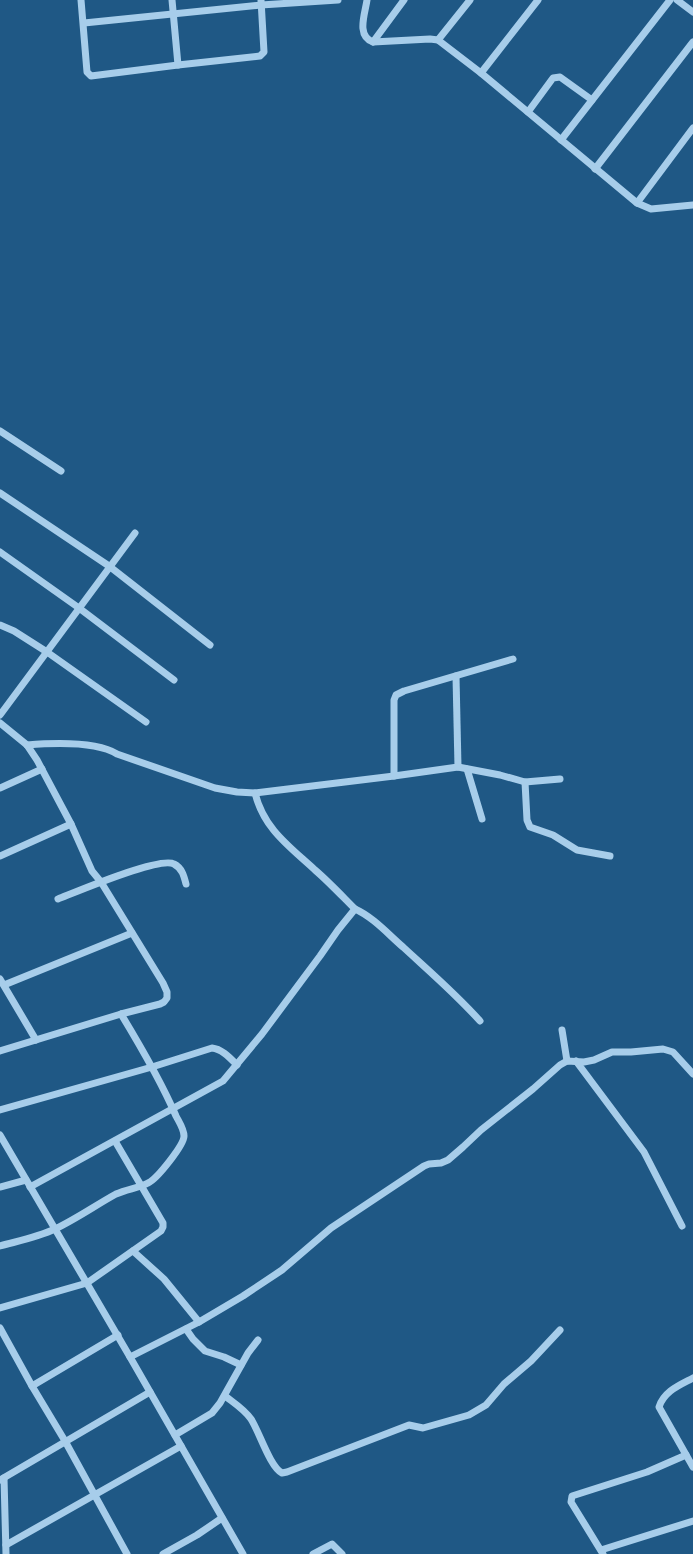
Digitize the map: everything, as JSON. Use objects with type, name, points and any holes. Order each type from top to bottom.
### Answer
[{"type":"street","points":[[81,0],[87,72],[91,76],[260,56],[264,52],[261,2]]},
{"type":"street","points":[[172,0],[178,65]]},
{"type":"street","points":[[84,23],[173,14],[261,2],[338,0]]},
{"type":"street","points":[[366,0],[362,30],[367,40],[373,42],[430,39],[438,40],[481,73],[637,203],[651,209],[693,205]]},
{"type":"street","points":[[373,42],[404,0]]},
{"type":"street","points":[[438,40],[470,0]]},
{"type":"street","points":[[481,73],[538,0]]},
{"type":"street","points":[[561,140],[670,0]]},
{"type":"street","points":[[677,0],[693,12]]},
{"type":"street","points":[[595,169],[693,42]]},
{"type":"street","points":[[528,112],[553,78],[557,77],[560,77],[592,100]]},
{"type":"street","points":[[637,203],[693,128]]},
{"type":"street","points":[[0,431],[61,471]]},
{"type":"street","points":[[0,493],[109,566],[210,645]]},
{"type":"street","points":[[0,715],[109,566],[135,533]]},
{"type":"street","points":[[0,552],[79,608],[174,680]]},
{"type":"street","points":[[0,625],[14,631],[47,652],[146,722]]},
{"type":"street","points":[[394,776],[394,700],[396,695],[404,691],[513,660]]},
{"type":"street","points":[[456,676],[458,767]]},
{"type":"street","points":[[0,723],[27,745],[42,768],[92,871],[163,982],[167,992],[167,998],[160,1004],[0,1051]]},
{"type":"street","points":[[27,745],[53,743],[108,748],[117,754],[215,788],[237,792],[255,793],[458,767],[525,782],[560,779]]},
{"type":"street","points":[[0,788],[42,768]]},
{"type":"street","points":[[467,769],[482,819]]},
{"type":"street","points":[[525,782],[527,820],[530,827],[553,835],[577,850],[610,856]]},
{"type":"street","points":[[255,793],[258,805],[276,834],[291,850],[314,869],[355,909],[364,913],[398,942],[460,999],[480,1021]]},
{"type":"street","points":[[0,856],[70,824]]},
{"type":"street","points":[[58,899],[100,882],[151,866],[170,863],[174,864],[183,872],[186,884]]},
{"type":"street","points":[[30,1187],[223,1081],[237,1065],[355,909]]},
{"type":"street","points":[[36,1040],[2,982],[132,933]]},
{"type":"street","points":[[0,1246],[55,1229],[117,1194],[148,1184],[164,1169],[184,1138],[184,1133],[152,1067],[122,1014]]},
{"type":"street","points":[[562,1030],[567,1061]]},
{"type":"street","points":[[0,1110],[152,1067],[212,1048],[222,1051],[237,1065]]},
{"type":"street","points":[[130,1357],[199,1322],[242,1296],[282,1270],[331,1228],[369,1201],[424,1166],[442,1163],[448,1160],[463,1148],[481,1130],[533,1089],[560,1065],[567,1061],[576,1062],[594,1060],[612,1052],[668,1049],[673,1052],[693,1074]]},
{"type":"street","points":[[576,1062],[644,1152],[682,1226]]},
{"type":"street","points":[[0,1135],[118,1335],[243,1554]]},
{"type":"street","points":[[0,1308],[87,1283],[162,1231],[163,1223],[115,1141]]},
{"type":"street","points":[[0,1187],[26,1180]]},
{"type":"street","points":[[133,1251],[164,1279],[199,1322]]},
{"type":"street","points":[[0,1328],[65,1441],[127,1554]]},
{"type":"street","points":[[186,1329],[193,1339],[205,1351],[242,1365]]},
{"type":"street","points":[[225,1396],[247,1413],[252,1420],[275,1468],[282,1473],[409,1425],[423,1428],[469,1415],[486,1405],[504,1384],[531,1361],[560,1330]]},
{"type":"street","points":[[32,1386],[118,1335]]},
{"type":"street","points":[[175,1436],[212,1413],[225,1396],[258,1340]]},
{"type":"street","points":[[693,1378],[669,1392],[663,1398],[659,1407],[693,1467]]},
{"type":"street","points":[[6,1554],[2,1479],[150,1392]]},
{"type":"street","points":[[6,1545],[181,1446]]},
{"type":"street","points":[[686,1455],[647,1472],[572,1496],[571,1502],[602,1552],[693,1520]]},
{"type":"street","points":[[163,1554],[222,1518]]},
{"type":"street","points":[[313,1554],[332,1544],[342,1554]]}]
